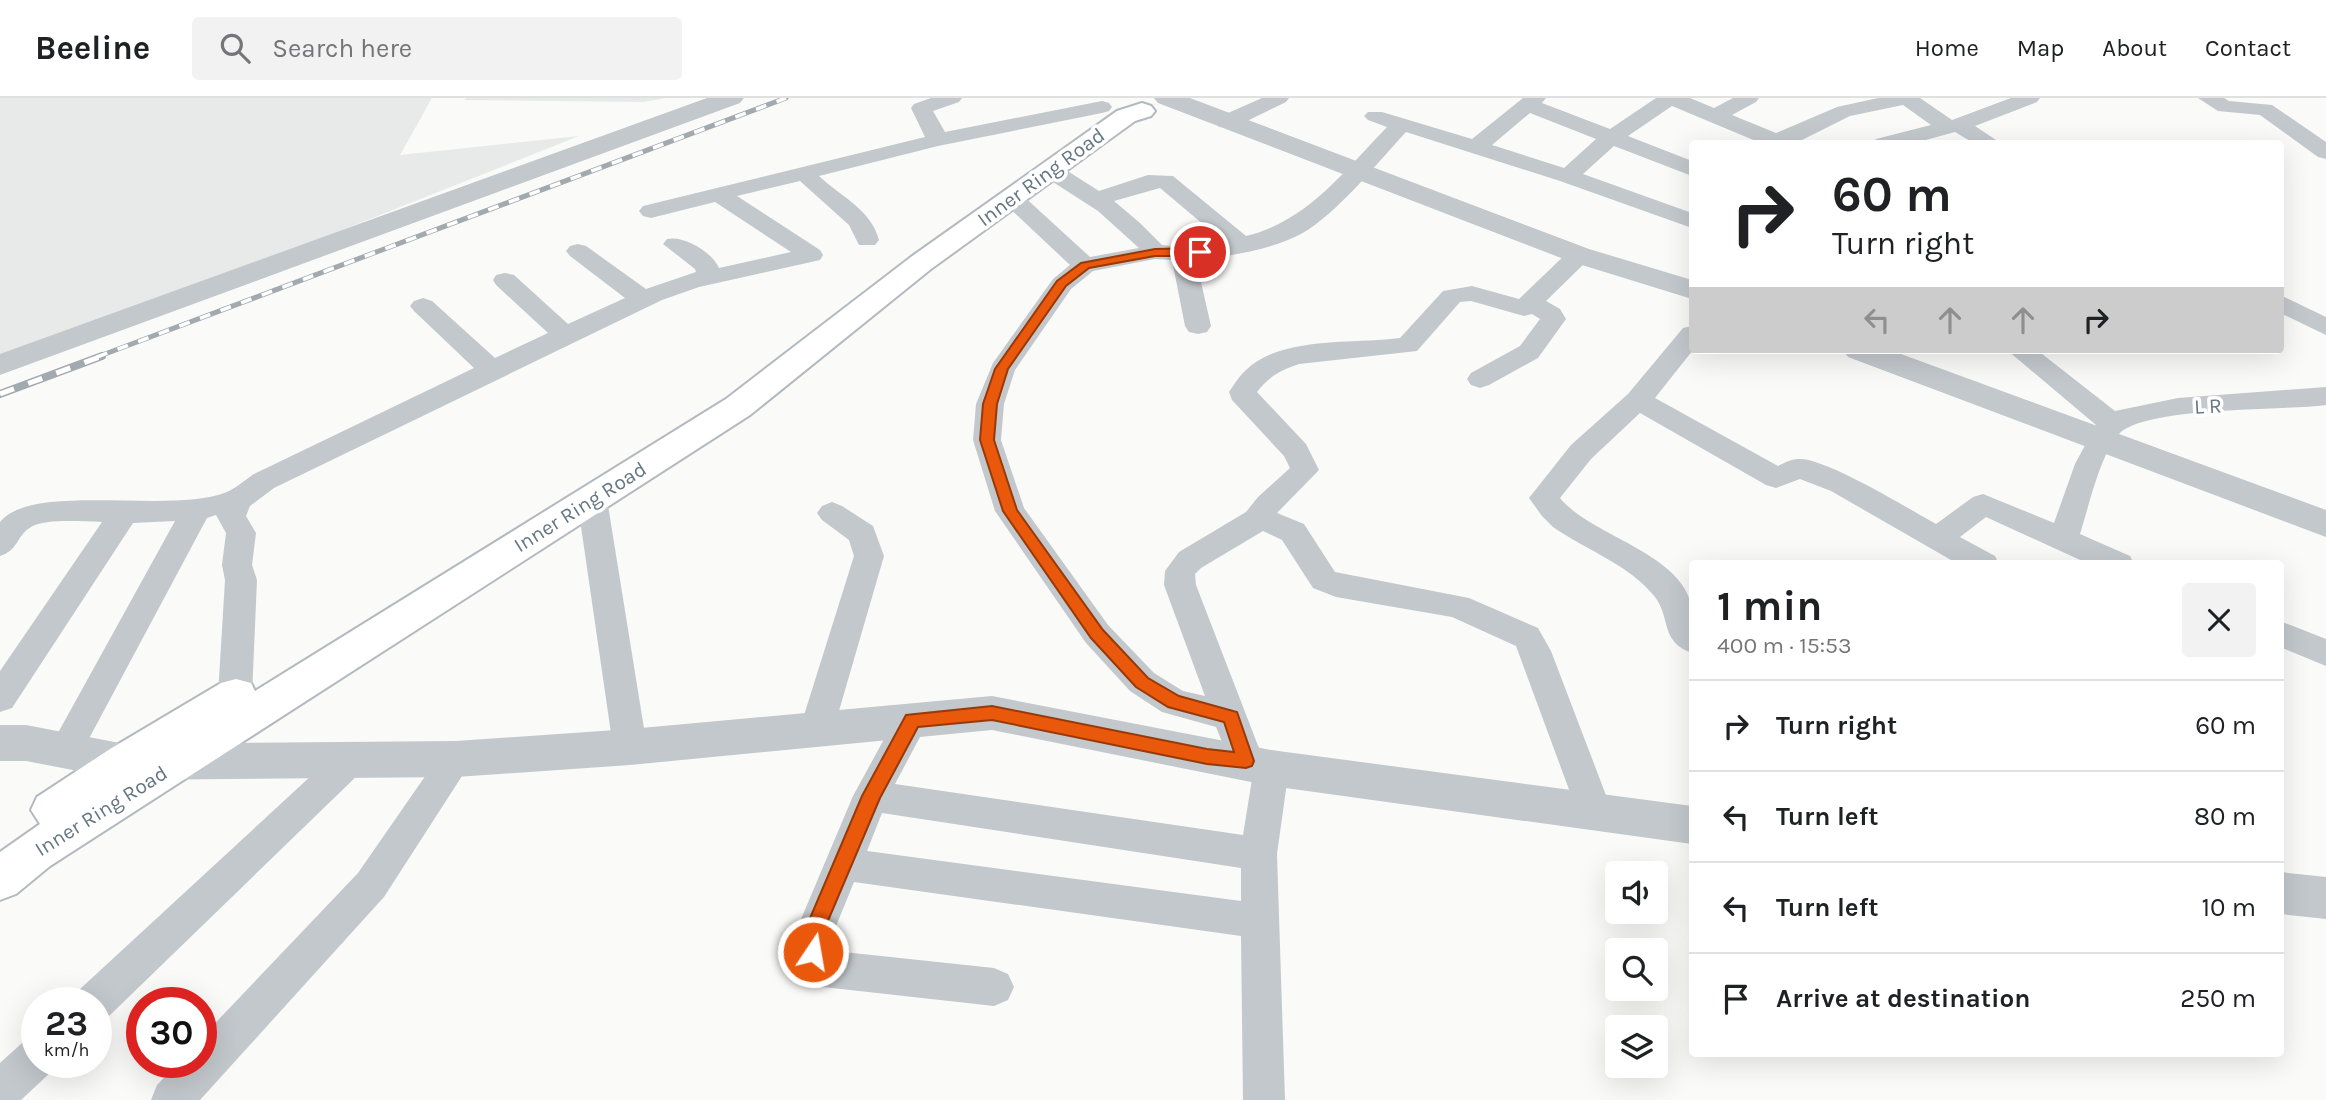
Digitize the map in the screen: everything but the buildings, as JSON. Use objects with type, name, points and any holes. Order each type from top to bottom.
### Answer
[{"type":"main road","points":[[1105,101],[1122,110],[1156,104]]},
{"type":"main road","name":"Inner Ring Road","points":[[0,848],[125,762],[720,397],[1105,101]]},
{"type":"main road","name":"Inner Ring Road","points":[[0,879],[34,852],[738,407],[921,263],[1126,116],[1156,104]]},
{"type":"street","points":[[0,365],[731,98]]},
{"type":"street","points":[[938,140],[921,108],[953,98]]},
{"type":"street","points":[[1227,122],[1279,98]]},
{"type":"street","points":[[1568,176],[1612,137],[1667,98],[1775,140]]},
{"type":"street","points":[[1716,115],[1749,98]]},
{"type":"street","points":[[1784,140],[1844,111],[1907,98],[1953,126],[1983,140]]},
{"type":"street","points":[[1899,140],[1953,126],[2030,98]]},
{"type":"street","points":[[2208,98],[2225,107],[2265,109],[2326,152]]},
{"type":"street","points":[[651,211],[1105,101]]},
{"type":"street","points":[[1475,149],[1532,102],[1689,168]]},
{"type":"street","points":[[1156,104],[1227,122],[1579,255],[1689,289]]},
{"type":"street","points":[[1156,104],[1176,114],[1349,169]]},
{"type":"street","points":[[1375,116],[1568,176],[1689,220]]},
{"type":"street","points":[[1231,717],[1174,702],[1142,682],[1097,634],[1010,511],[987,440],[990,404],[1002,369],[1062,284],[1085,265],[1155,252],[1183,254],[1242,244],[1292,229],[1316,213],[1349,169],[1402,124]]},
{"type":"street","points":[[1051,170],[1097,199],[1144,238],[1155,252]]},
{"type":"street","points":[[806,173],[812,184],[856,218],[866,231],[867,240]]},
{"type":"street","points":[[1097,199],[1148,182],[1165,181],[1242,244]]},
{"type":"street","points":[[0,545],[19,520],[33,515],[196,510],[237,500],[264,481],[491,369],[643,299],[710,276],[811,255],[718,194]]},
{"type":"street","points":[[1012,198],[1085,265]]},
{"type":"street","points":[[675,244],[706,265],[710,276]]},
{"type":"street","points":[[578,251],[643,299]]},
{"type":"street","points":[[1183,254],[1198,326]]},
{"type":"street","points":[[1264,1100],[1259,764],[1231,717],[1180,584],[1180,571],[1189,560],[1245,529],[1305,470],[1303,460],[1296,451],[1246,400],[1243,392],[1247,383],[1259,372],[1282,360],[1319,352],[1408,345],[1452,296],[1472,293],[1524,308],[1579,255]]},
{"type":"street","points":[[505,280],[565,335]]},
{"type":"street","points":[[1480,379],[1535,347],[1553,319],[1551,314],[1531,303]]},
{"type":"street","points":[[2284,305],[2326,327]]},
{"type":"street","points":[[423,306],[491,369]]},
{"type":"street","points":[[1689,338],[1638,400],[1581,452],[1544,498],[1547,505],[1575,526],[1652,574],[1671,595],[1682,629],[1689,636]]},
{"type":"street","points":[[1871,354],[2106,431],[2326,524]]},
{"type":"street","points":[[2024,354],[2106,431]]},
{"type":"street","points":[[1638,400],[1776,478],[1801,468],[1841,484],[1977,560]]},
{"type":"street","name":"L R","points":[[2106,431],[2152,409],[2322,401]]},
{"type":"street","points":[[2063,540],[2106,431]]},
{"type":"street","points":[[592,499],[630,747]]},
{"type":"street","points":[[235,695],[241,580],[237,565],[241,533],[231,516],[237,500]]},
{"type":"street","points":[[1939,537],[1983,504],[2110,560]]},
{"type":"street","points":[[65,751],[196,510]]},
{"type":"street","points":[[0,698],[124,513]]},
{"type":"street","points":[[817,728],[869,556],[862,534],[832,513]]},
{"type":"street","points":[[1259,517],[1293,532],[1324,580],[1336,585],[1458,606],[1527,637],[1535,651],[1594,811]]},
{"type":"street","points":[[2284,635],[2326,653]]},
{"type":"street","points":[[0,743],[26,743],[125,762],[456,760],[630,747],[992,713],[1207,756],[1689,825]]},
{"type":"street","points":[[912,720],[872,796],[815,930],[813,952],[823,968],[994,987]]},
{"type":"street","points":[[172,1100],[372,885],[456,760]]},
{"type":"street","points":[[111,987],[350,761]]},
{"type":"street","points":[[872,796],[1259,854]]},
{"type":"street","points":[[844,864],[1260,922]]},
{"type":"street","points":[[2284,893],[2326,898]]},
{"type":"street","points":[[0,1091],[21,1071]]},
{"type":"shaded area","points":[[0,98],[432,98],[400,155],[579,136],[0,366]]},
{"type":"shaded area","points":[[666,98],[644,102],[464,100]]},
{"type":"railway","points":[[97,357],[786,98]]},
{"type":"railway","points":[[0,394],[102,356]]},
{"type":"route","points":[[813,952],[815,930],[872,796],[912,720],[992,713],[1207,756],[1246,761],[1231,717],[1174,702],[1142,682],[1097,634],[1010,511],[987,440],[990,404],[1002,369],[1062,284],[1085,265],[1155,252],[1200,252]]}]
